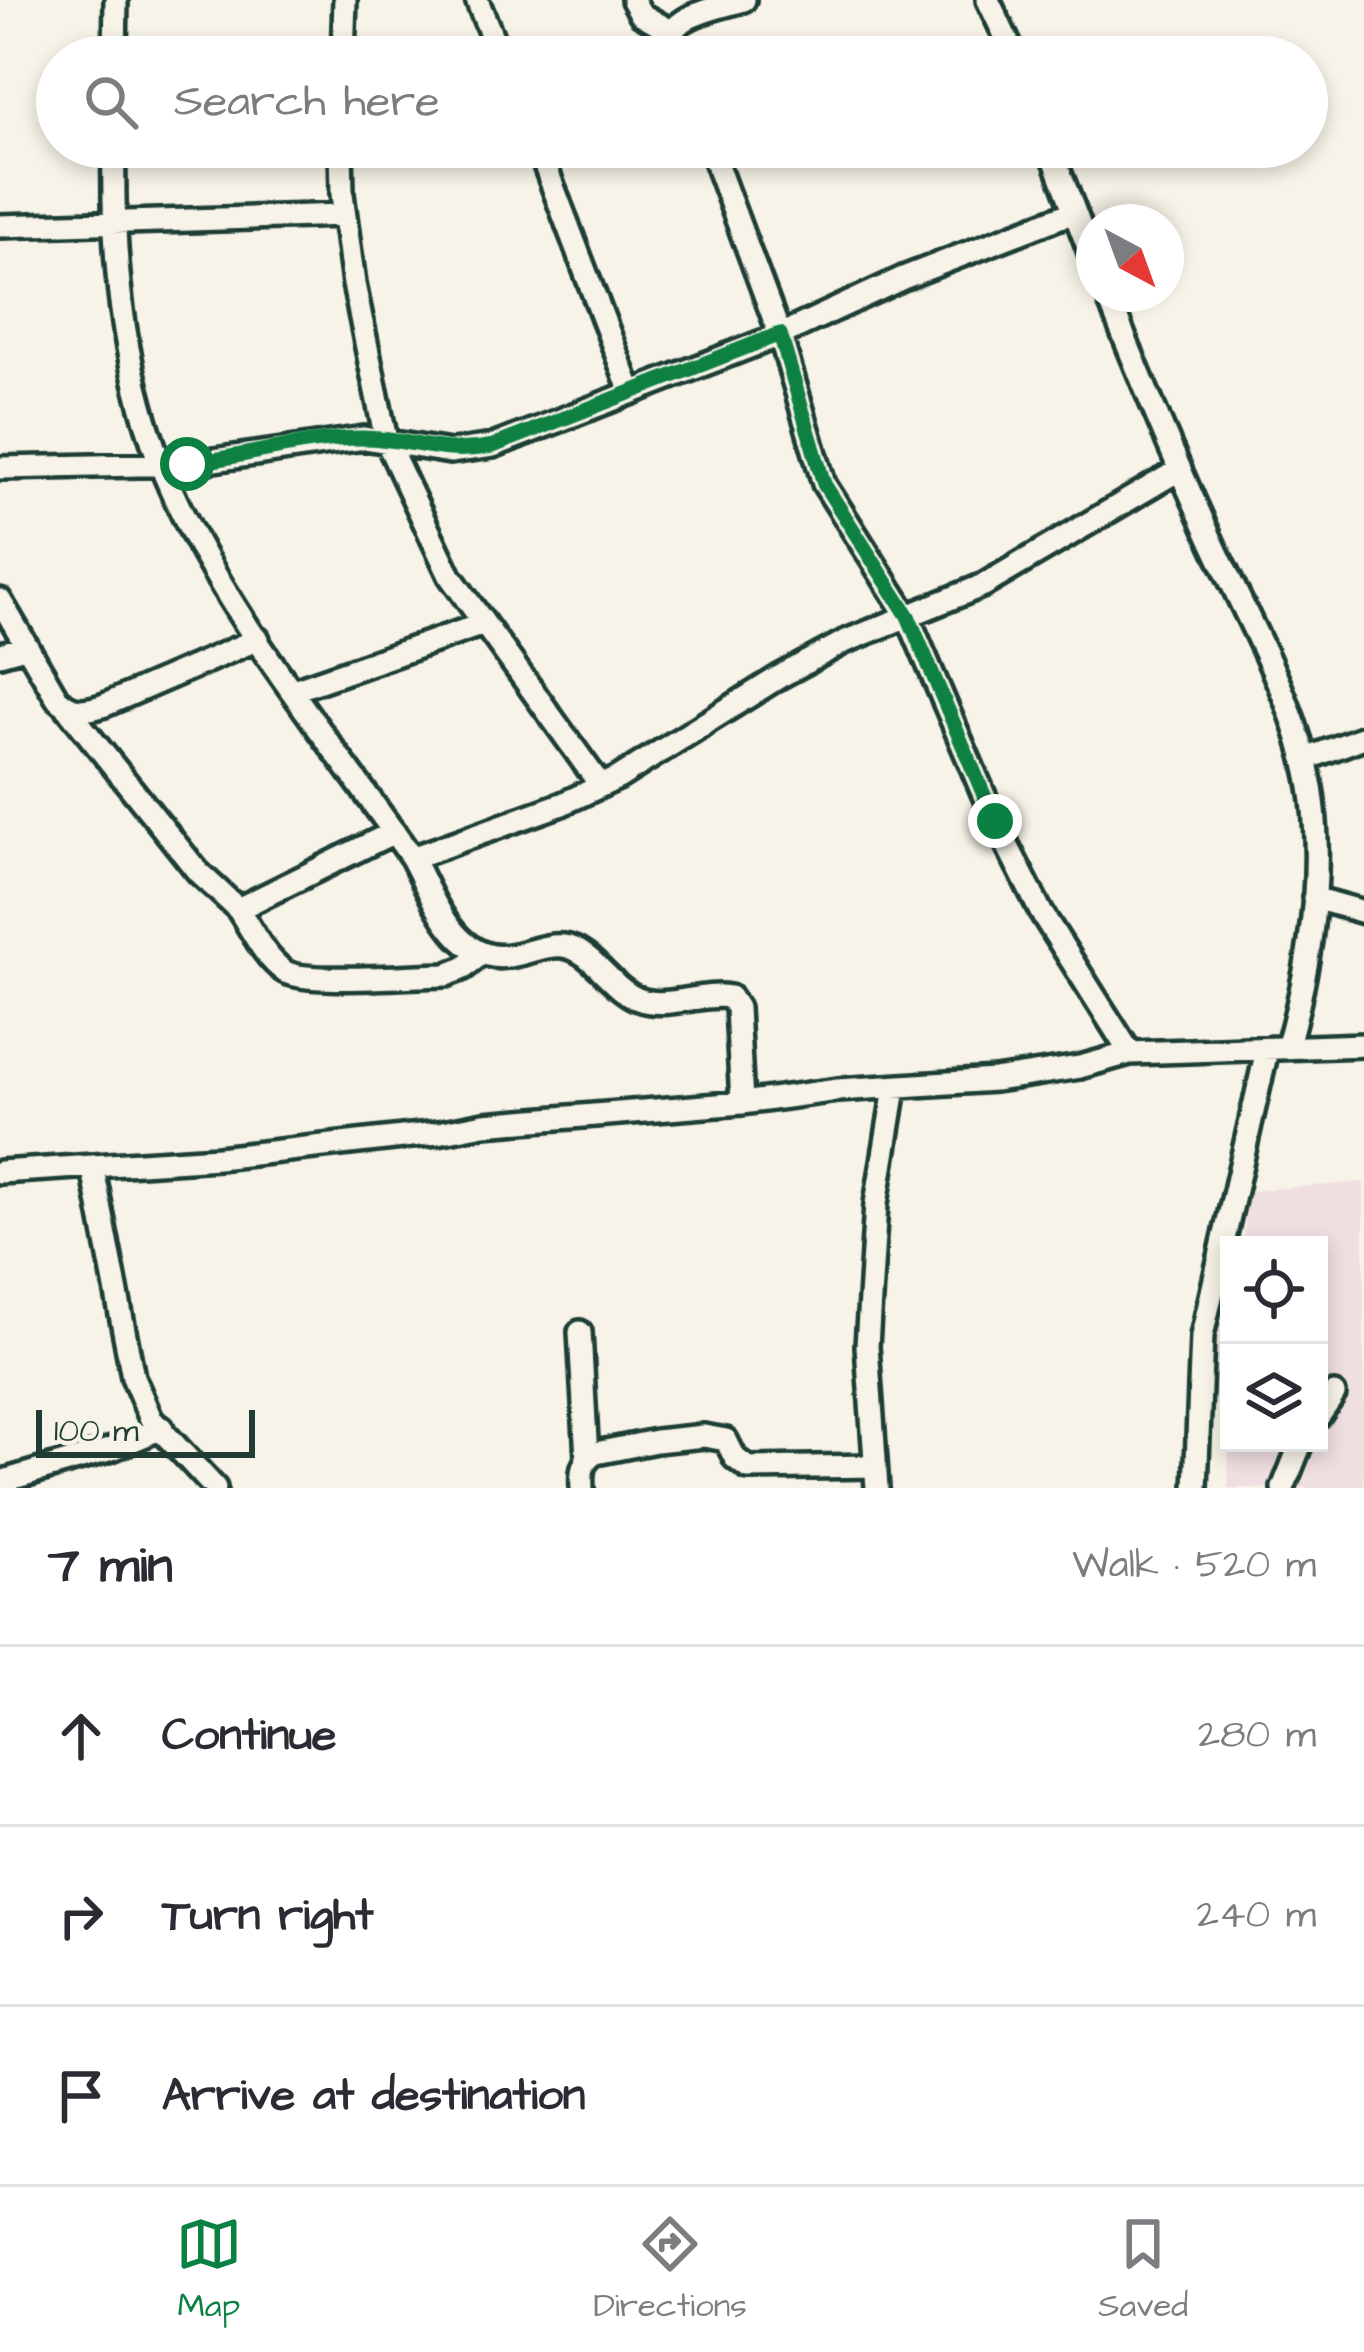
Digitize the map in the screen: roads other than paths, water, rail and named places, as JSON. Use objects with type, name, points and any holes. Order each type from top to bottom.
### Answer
[{"type":"street","points":[[115,36],[116,0]]},
{"type":"street","points":[[344,36],[345,0]]},
{"type":"street","points":[[477,0],[492,36]]},
{"type":"street","points":[[633,0],[641,14],[669,30]]},
{"type":"street","points":[[667,36],[680,23],[744,0]]},
{"type":"street","points":[[988,0],[1005,36]]},
{"type":"street","points":[[113,168],[116,281],[128,352],[161,465],[197,538],[258,639],[412,858],[450,928],[481,954],[507,957],[563,946],[575,949],[611,983],[643,1001],[730,997],[737,1008],[742,1102]]},
{"type":"street","points":[[342,168],[354,284],[386,440],[450,576],[601,786]]},
{"type":"street","points":[[546,168],[631,392]]},
{"type":"street","points":[[718,168],[780,334],[824,484],[908,616],[995,821],[1041,913],[1130,1053]]},
{"type":"street","points":[[1057,168],[1076,219]]},
{"type":"street","points":[[0,468],[161,465],[343,440],[386,440],[450,452],[493,446],[1073,212]]},
{"type":"street","points":[[0,226],[344,215]]},
{"type":"street","points":[[1114,312],[1179,470],[1270,667],[1306,760],[1314,805],[1314,898],[1302,993],[1278,1048],[1202,1336],[1196,1488]]},
{"type":"street","points":[[412,858],[601,786],[779,677],[844,642],[984,585],[1179,470]]},
{"type":"street","points":[[0,600],[25,647],[68,709],[198,872],[238,910],[267,953],[294,976],[446,975],[481,954]]},
{"type":"street","points":[[294,690],[483,624]]},
{"type":"street","points":[[68,709],[104,705],[258,639]]},
{"type":"street","points":[[0,654],[25,647]]},
{"type":"street","points":[[1306,760],[1364,737]]},
{"type":"street","points":[[238,910],[394,832]]},
{"type":"street","points":[[1314,898],[1364,912]]},
{"type":"street","points":[[0,1172],[93,1169],[326,1147],[484,1124],[1030,1076],[1130,1053],[1364,1045]]},
{"type":"street","points":[[587,1458],[640,1444],[713,1436],[726,1440],[735,1459],[748,1468],[876,1477],[867,1346],[876,1204],[896,1088]]},
{"type":"street","points":[[93,1169],[142,1404],[215,1488]]},
{"type":"street","points":[[580,1332],[587,1458],[581,1488]]},
{"type":"street","points":[[1328,1403],[1334,1394]]},
{"type":"street","points":[[0,1482],[112,1449],[162,1428]]},
{"type":"street","points":[[1283,1488],[1297,1452]]}]
